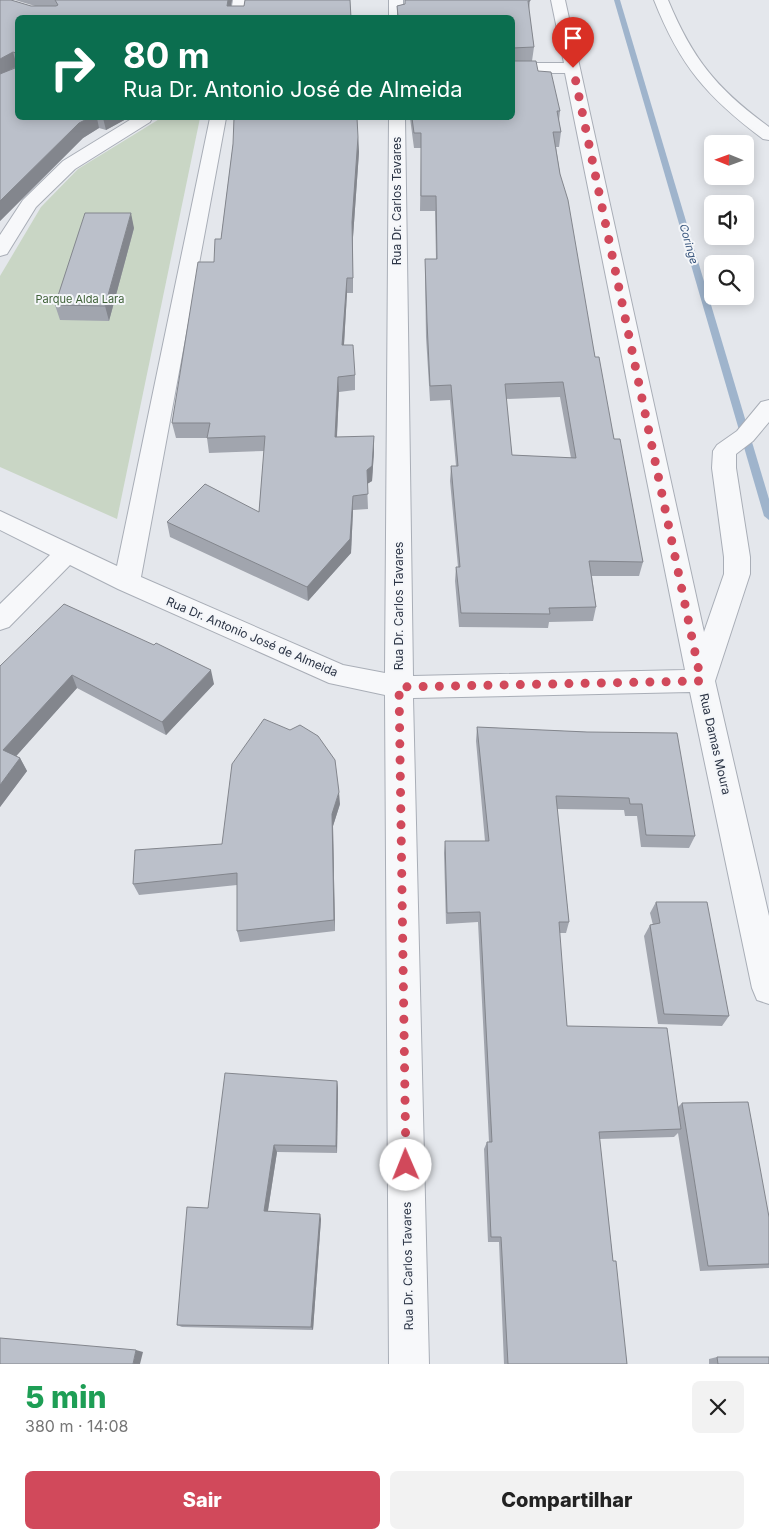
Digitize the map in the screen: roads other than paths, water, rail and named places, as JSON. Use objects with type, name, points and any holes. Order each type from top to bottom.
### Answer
[{"type":"street","points":[[238,15],[240,0]]},
{"type":"street","points":[[396,0],[396,15]]},
{"type":"street","name":"Rua Damas Moura","points":[[558,0],[701,681],[769,988]]},
{"type":"street","points":[[661,0],[684,54],[698,73],[741,114],[769,135]]},
{"type":"street","points":[[515,68],[573,68]]},
{"type":"street","points":[[0,250],[29,204],[68,164],[141,120]]},
{"type":"street","points":[[127,582],[218,120]]},
{"type":"street","name":"Rua Dr. Carlos Tavares","points":[[397,120],[399,687],[410,1364]]},
{"type":"street","points":[[701,681],[738,574],[724,468],[725,450],[746,436],[769,407]]},
{"type":"street","name":"Rua Dr. Antonio José de Almeida","points":[[0,520],[127,582],[340,675],[399,687],[701,681]]},
{"type":"street","points":[[0,620],[67,553]]},
{"type":"waterway","name":"Coringe","points":[[617,0],[769,516]]},
{"type":"park label","name":"Parque Alda Lara","points":[[80,299]]}]
